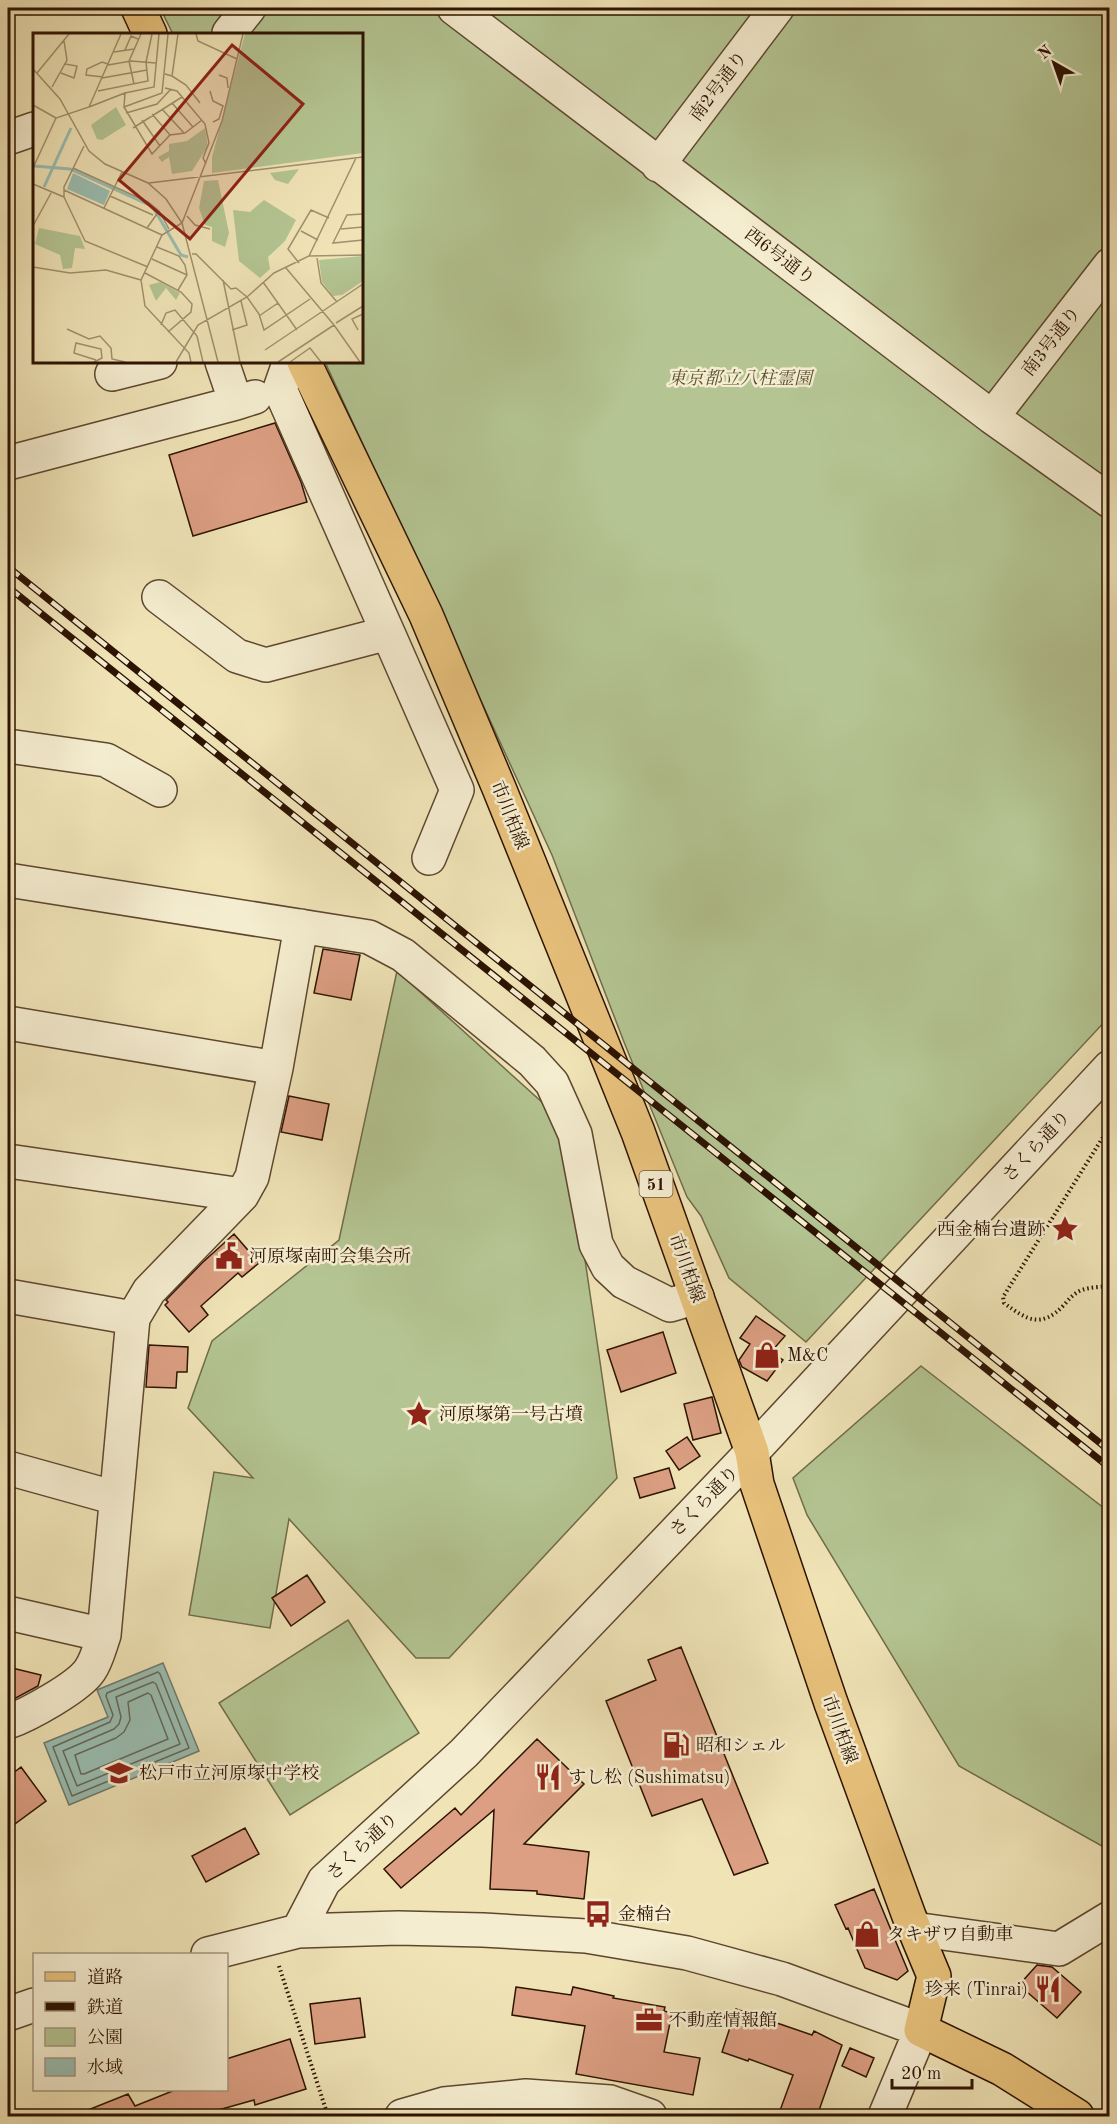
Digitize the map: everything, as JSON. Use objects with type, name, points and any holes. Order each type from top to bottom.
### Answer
[{"type":"main road","points":[[138,8],[150,33]]},
{"type":"main road","name":"市川柏線","points":[[302,363],[426,615],[500,788],[638,1132],[752,1452],[757,1484],[831,1703],[914,1929],[934,1976],[921,2030]]},
{"type":"main road","points":[[921,2030],[1002,2069],[1077,2116]]},
{"type":"street","points":[[229,33],[249,8]]},
{"type":"street","name":"西6号通り","points":[[454,8],[992,417],[1110,501]]},
{"type":"street","name":"南2号通り","points":[[658,165],[777,8]]},
{"type":"street","points":[[8,138],[33,129]]},
{"type":"street","name":"南3号通り","points":[[992,417],[1110,265]]},
{"type":"street","points":[[112,374],[156,363]]},
{"type":"street","points":[[222,363],[236,403]]},
{"type":"street","points":[[300,363],[287,369],[280,389],[457,790],[429,858]]},
{"type":"street","points":[[8,463],[236,403],[280,389]]},
{"type":"street","points":[[159,597],[237,656],[266,665],[388,633]]},
{"type":"street","points":[[8,746],[106,760],[160,790]]},
{"type":"street","points":[[8,880],[369,937],[403,955],[532,1061],[552,1083],[575,1134],[596,1244],[608,1267],[624,1281],[670,1305],[697,1298]]},
{"type":"street","points":[[8,1722],[19,1718],[80,1682],[91,1669],[104,1635],[133,1318],[149,1291],[242,1195],[252,1177],[276,1068],[301,926]]},
{"type":"street","points":[[8,1023],[276,1068]]},
{"type":"street","name":"さくら通り","points":[[284,1935],[324,1881],[464,1753],[752,1452],[1110,1067]]},
{"type":"street","points":[[8,1161],[242,1195]]},
{"type":"street","points":[[8,1296],[133,1318]]},
{"type":"street","points":[[8,1468],[116,1498]]},
{"type":"street","points":[[8,1613],[104,1635]]},
{"type":"street","points":[[914,1929],[1059,1948],[1110,1918]]},
{"type":"street","points":[[212,1953],[284,1935],[398,1928],[586,1936],[687,1953],[782,1979],[921,2030],[885,2116]]},
{"type":"street","points":[[8,2014],[33,2005]]},
{"type":"street","points":[[402,2116],[444,2104],[526,2096],[650,2116]]},
{"type":"path","points":[[1110,1126],[1003,1297],[1004,1303],[1024,1317],[1035,1320],[1049,1319],[1081,1290],[1110,1286]]},
{"type":"path","points":[[284,1935],[328,2116]]},
{"type":"green space","name":"東京都立八柱霊園","points":[[160,8],[1109,8],[1109,1017],[806,1342],[729,1278],[701,1216],[687,1197],[552,855],[325,363],[363,363],[363,33],[172,33]]},
{"type":"green space","points":[[397,971],[565,1123],[617,1478],[449,1658],[416,1658],[289,1519],[270,1628],[189,1615],[214,1472],[253,1478],[188,1408],[212,1341],[339,1240]]},
{"type":"green space","points":[[921,1366],[1109,1512],[1109,1850],[959,1766],[807,1515],[793,1478]]},
{"type":"green space","points":[[348,1620],[419,1733],[290,1815],[219,1703]]},
{"type":"water","points":[[163,1663],[199,1751],[69,1805],[44,1743],[108,1717],[97,1690]]},
{"type":"building","points":[[275,423],[301,482],[307,502],[193,536],[169,455]]},
{"type":"building","points":[[323,949],[360,955],[351,1000],[314,993]]},
{"type":"building","points":[[289,1096],[329,1104],[322,1140],[281,1132]]},
{"type":"building","points":[[234,1234],[259,1263],[242,1277],[238,1273],[201,1306],[208,1315],[189,1332],[165,1305],[168,1302],[166,1300]]},
{"type":"building","points":[[756,1316],[785,1336],[771,1352],[783,1360],[767,1381],[742,1367],[739,1360],[750,1344],[740,1338]]},
{"type":"building","points":[[663,1332],[676,1373],[621,1392],[607,1350]]},
{"type":"building","points":[[149,1345],[188,1347],[187,1372],[177,1372],[176,1388],[146,1387]]},
{"type":"building","points":[[712,1397],[721,1433],[693,1440],[684,1404]]},
{"type":"building","points":[[687,1437],[700,1456],[679,1470],[666,1451]]},
{"type":"building","points":[[669,1468],[675,1488],[640,1498],[634,1478]]},
{"type":"building","points":[[307,1575],[325,1602],[291,1626],[272,1598]]},
{"type":"building","points":[[681,1647],[768,1863],[734,1875],[702,1799],[652,1816],[606,1701],[656,1680],[648,1660]]},
{"type":"building","points":[[8,1667],[41,1675],[38,1686],[14,1699],[8,1697]]},
{"type":"building","points":[[537,1739],[584,1784],[524,1844],[589,1852],[584,1899],[537,1894],[537,1891],[490,1889],[494,1810],[401,1888],[384,1869],[455,1808],[461,1815]]},
{"type":"building","points":[[21,1767],[46,1801],[8,1829],[8,1777]]},
{"type":"building","points":[[245,1828],[259,1854],[206,1882],[192,1856]]},
{"type":"building","points":[[874,1889],[908,1971],[897,1980],[865,1968],[848,1928],[846,1929],[835,1905]]},
{"type":"building","points":[[1037,1965],[1052,1967],[1081,1992],[1057,2018],[1019,1985]]},
{"type":"building","points":[[516,1987],[571,1995],[573,1987],[614,1996],[613,1998],[665,2007],[664,2011],[672,2013],[664,2052],[700,2058],[693,2095],[576,2074],[585,2026],[512,2015]]},
{"type":"building","points":[[360,1998],[365,2037],[315,2044],[310,2004]]},
{"type":"building","points":[[736,2009],[812,2035],[814,2031],[842,2045],[817,2116],[778,2116],[793,2075],[722,2052]]},
{"type":"building","points":[[290,2039],[306,2089],[255,2105],[254,2100],[197,2116],[73,2116],[128,2094],[135,2106],[172,2091],[228,2091],[228,2058]]},
{"type":"building","points":[[850,2048],[874,2058],[866,2077],[842,2066]]},
{"type":"railway","points":[[8,567],[1110,1451]]},
{"type":"railway","points":[[8,587],[1110,1468]]},
{"type":"place","name":"西金楠台遺跡","points":[[1065,1229]]},
{"type":"place","name":"河原塚南町会集会所","points":[[229,1256]]},
{"type":"place","name":"M&C","points":[[767,1355]]},
{"type":"place","name":"河原塚第一号古墳","points":[[419,1414]]},
{"type":"place","name":"昭和シェル","points":[[676,1745]]},
{"type":"place","name":"松戸市立河原塚中学校","points":[[119,1773]]},
{"type":"place","name":"すし松 (Sushimatsu)","points":[[548,1777]]},
{"type":"place","name":"金楠台","points":[[598,1914]]},
{"type":"place","name":"タキザワ自動車","points":[[867,1934]]},
{"type":"place","name":"珍来 (Tinrai)","points":[[1048,1989]]},
{"type":"place","name":"不動産情報館","points":[[649,2020]]}]
